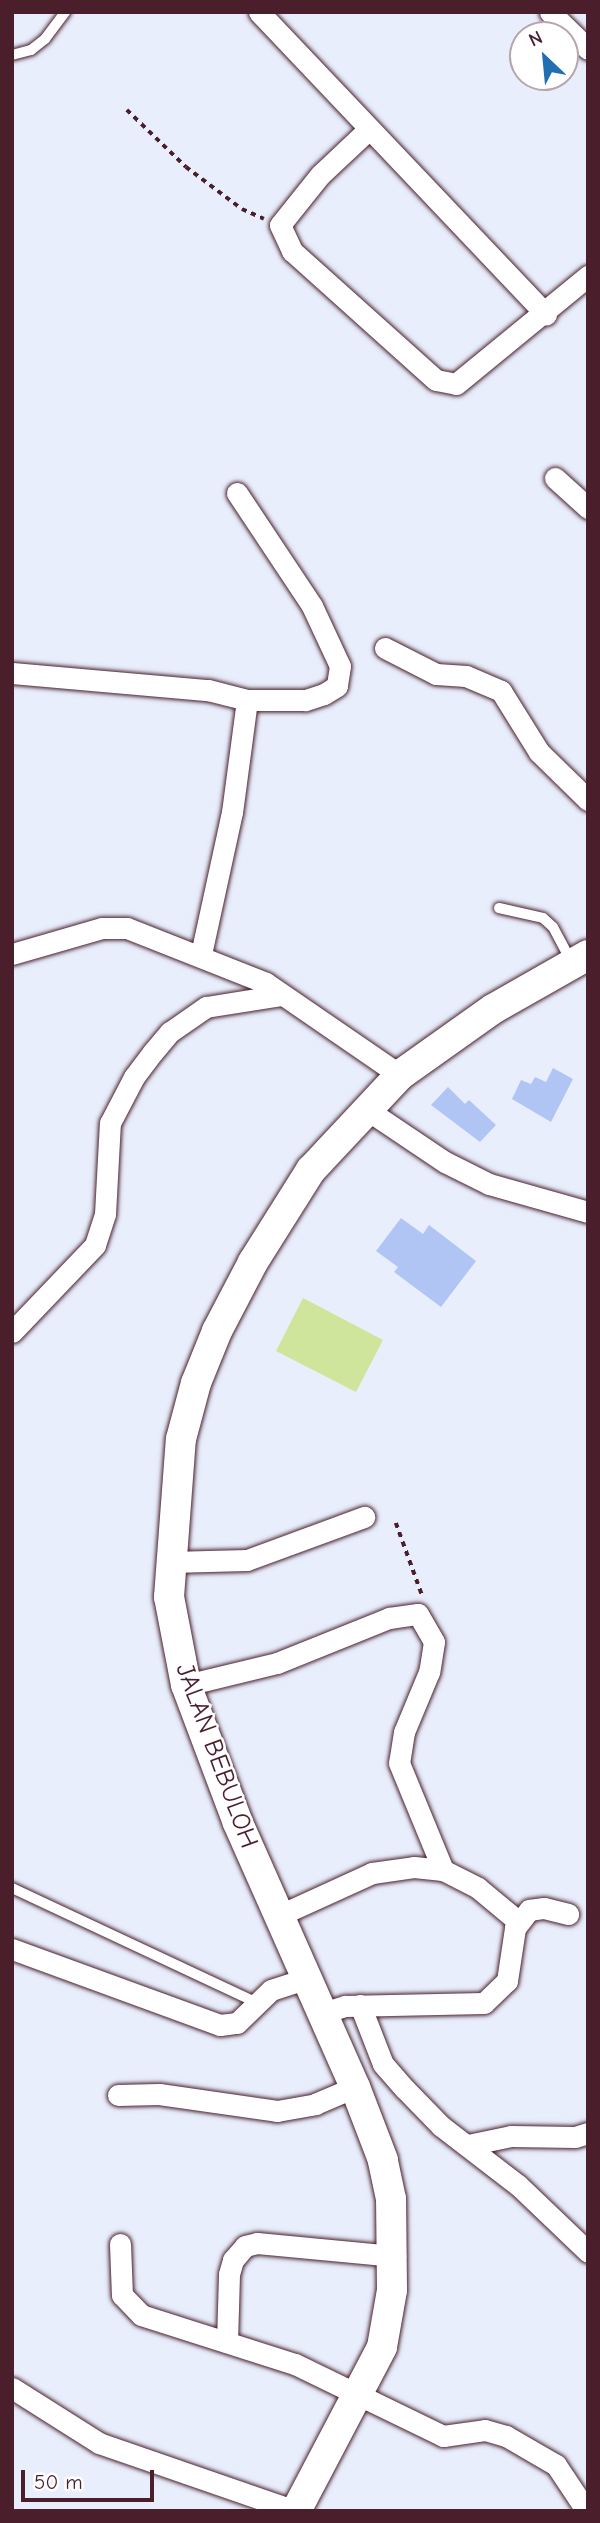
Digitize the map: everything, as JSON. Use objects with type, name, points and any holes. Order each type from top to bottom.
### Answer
[{"type":"main road","name":"JALAN BEBULOH","points":[[295,2511],[382,2347],[395,2256],[383,2160],[355,2087],[206,1745],[187,1685],[173,1621],[170,1562],[181,1439],[196,1383],[217,1331],[253,1262],[311,1170],[366,1108],[400,1075],[454,1034],[580,959]]},
{"type":"street","points":[[259,12],[546,314]]},
{"type":"street","points":[[550,12],[588,49]]},
{"type":"street","points":[[369,129],[320,175],[280,225],[292,251],[442,383],[456,384],[546,314],[588,276]]},
{"type":"street","points":[[555,478],[588,508]]},
{"type":"street","points":[[12,673],[208,690],[247,700],[305,700],[324,694],[337,686],[340,667],[312,606],[237,493]]},
{"type":"street","points":[[385,648],[436,674],[466,676],[501,691],[539,752],[588,800]]},
{"type":"street","points":[[201,954],[232,812],[247,700]]},
{"type":"street","points":[[12,954],[119,927],[201,954],[266,983],[400,1075]]},
{"type":"street","points":[[12,1332],[95,1245],[105,1214],[110,1123],[121,1097],[153,1052],[170,1032],[206,1007],[282,995]]},
{"type":"street","points":[[366,1108],[445,1162],[478,1178],[542,1202],[588,1212]]},
{"type":"street","points":[[170,1562],[247,1560],[364,1517]]},
{"type":"street","points":[[187,1685],[277,1663],[389,1618],[418,1614],[434,1642],[429,1672],[404,1732],[399,1763],[443,1870]]},
{"type":"street","points":[[280,1915],[372,1873],[397,1866],[443,1870],[478,1888],[519,1922]]},
{"type":"street","points":[[323,2013],[360,2005],[476,2004],[492,1998],[506,1981],[519,1922],[529,1910],[544,1908],[568,1914]]},
{"type":"street","points":[[12,1949],[219,2025],[237,2023],[255,2002],[271,1990],[307,1978]]},
{"type":"street","points":[[360,2005],[383,2064],[442,2126],[518,2185],[588,2252]]},
{"type":"street","points":[[118,2095],[159,2094],[277,2112],[314,2104],[355,2087]]},
{"type":"street","points":[[468,2145],[511,2136],[575,2137],[588,2133]]},
{"type":"street","points":[[227,2342],[229,2274],[233,2260],[245,2246],[257,2243],[395,2256]]},
{"type":"street","points":[[120,2244],[120,2286],[129,2308],[141,2315],[295,2364],[443,2436],[485,2430],[506,2436],[556,2465],[584,2507]]},
{"type":"street","points":[[12,2388],[99,2443],[295,2511]]},
{"type":"lane","points":[[12,55],[31,50],[46,38],[65,12]]},
{"type":"lane","points":[[499,908],[543,918],[580,959]]},
{"type":"lane","points":[[12,1888],[255,2002]]},
{"type":"path","points":[[127,110],[186,167],[242,209],[280,225]]},
{"type":"path","points":[[396,1523],[422,1594],[418,1614]]},
{"type":"green space","points":[[303,1298],[383,1340],[356,1392],[276,1351]]},
{"type":"building","points":[[553,1068],[573,1079],[551,1122],[512,1099],[521,1080],[531,1084],[535,1077],[546,1082]]},
{"type":"building","points":[[448,1087],[465,1104],[469,1100],[496,1125],[480,1142],[431,1105]]},
{"type":"building","points":[[401,1218],[423,1234],[429,1225],[476,1261],[441,1307],[394,1272],[398,1267],[376,1251]]}]
